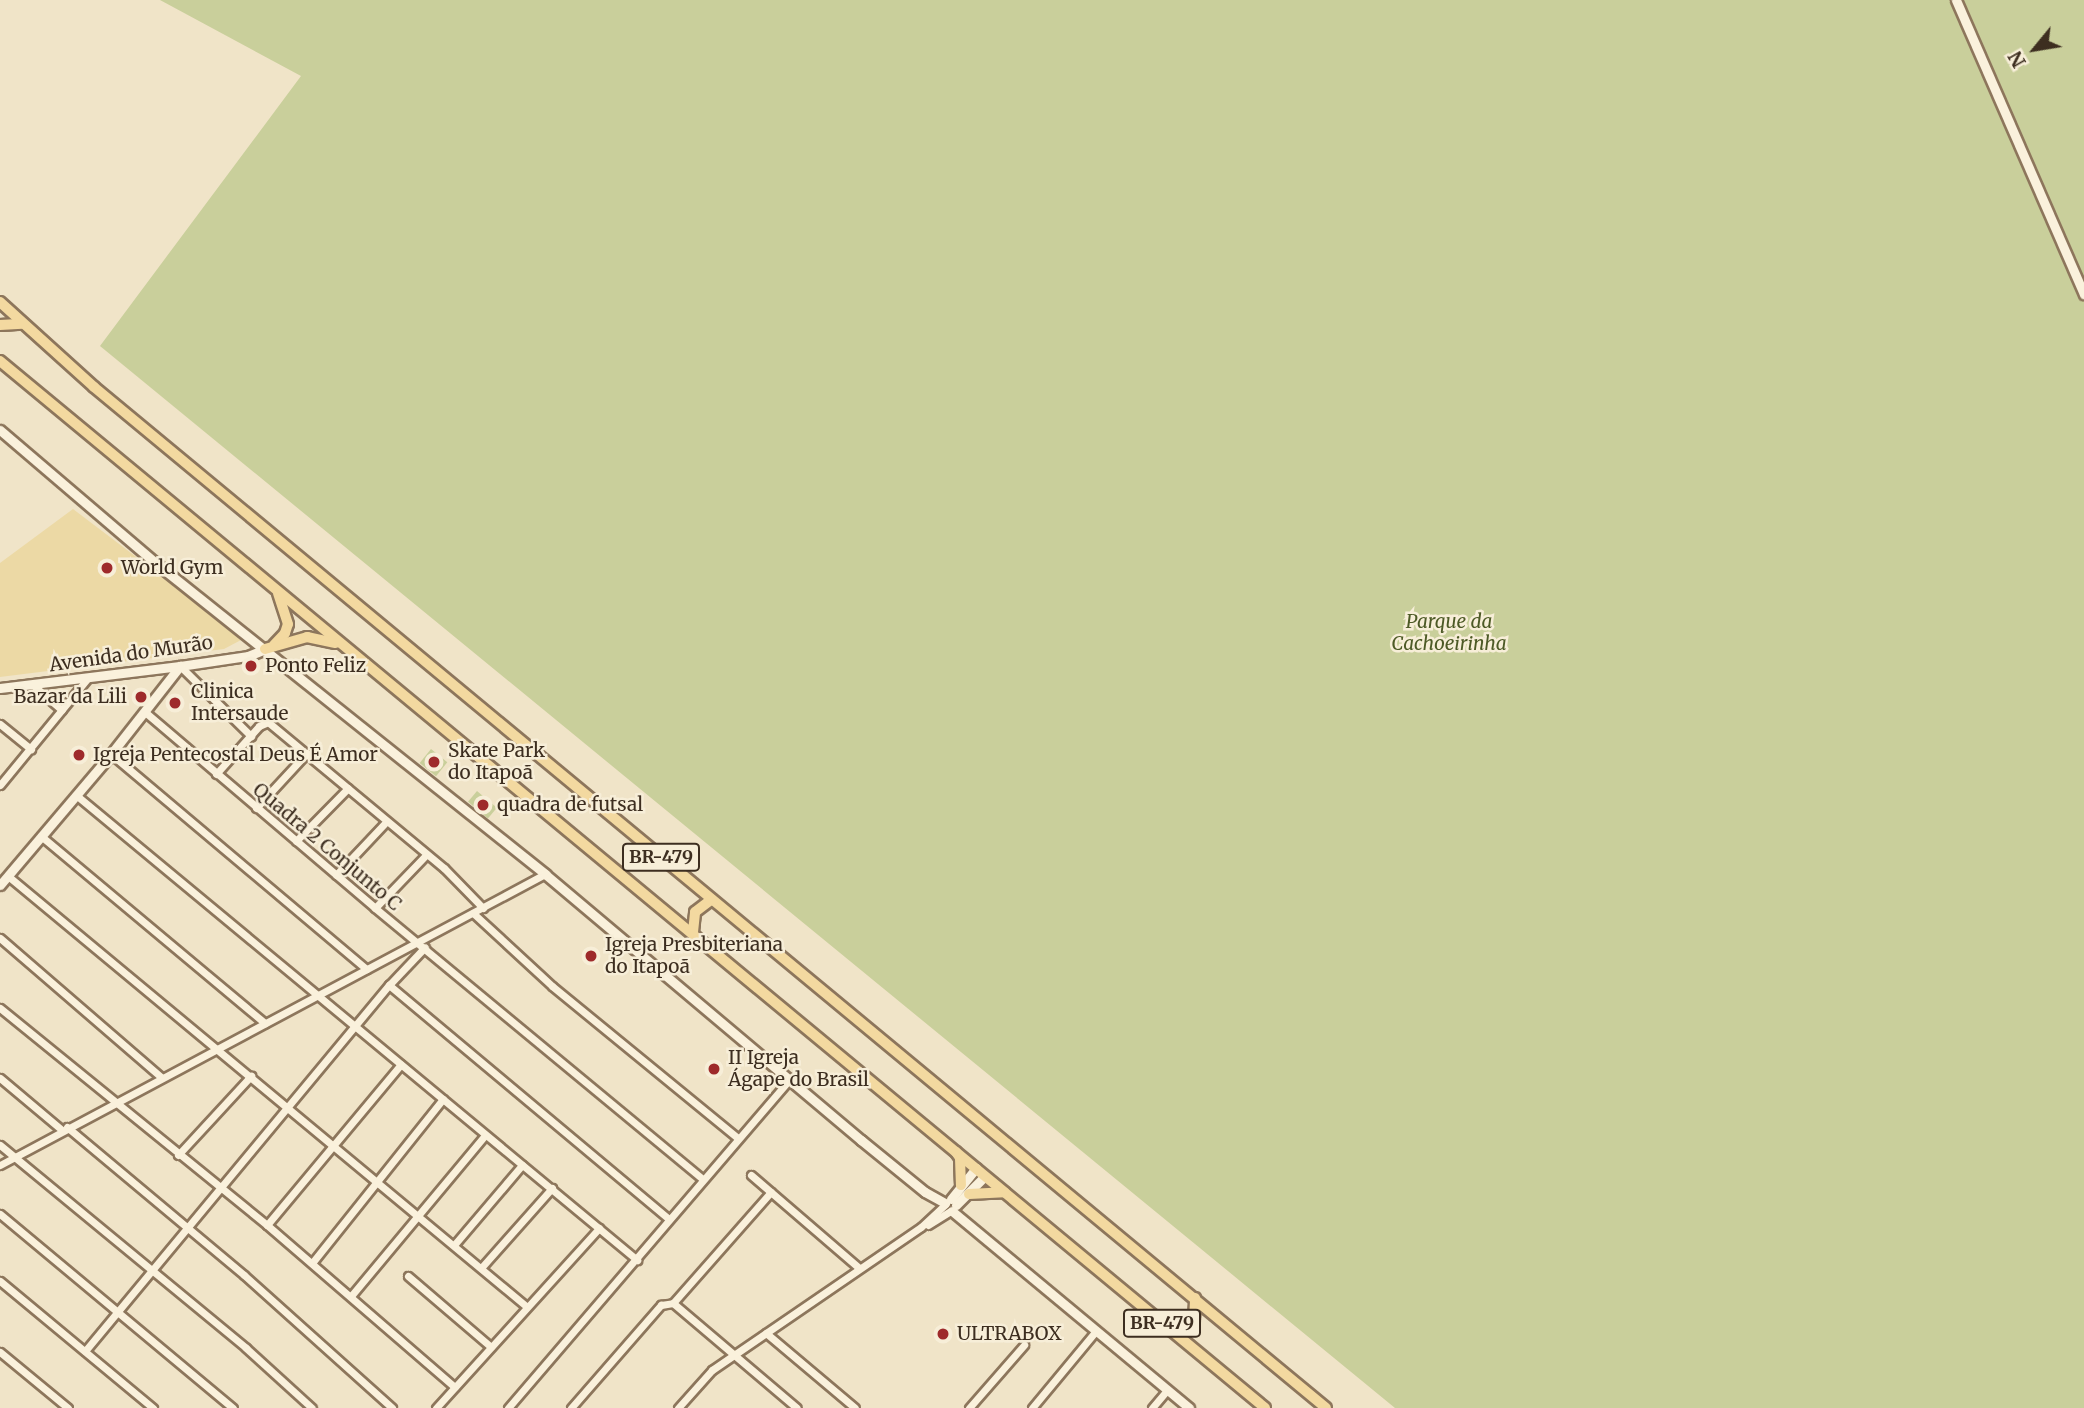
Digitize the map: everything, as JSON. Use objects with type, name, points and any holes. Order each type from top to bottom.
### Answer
[{"type":"main road","name":"BR-479","points":[[0,302],[22,324],[712,900],[1326,1408]]},
{"type":"main road","points":[[0,325],[22,324]]},
{"type":"main road","name":"BR-479","points":[[0,361],[1265,1408]]},
{"type":"main road","points":[[269,647],[285,633],[288,624],[277,591]]},
{"type":"main road","points":[[269,647],[312,637],[341,645]]},
{"type":"main road","points":[[693,932],[695,912],[712,900]]},
{"type":"main road","points":[[956,1152],[960,1158],[965,1189],[1004,1192]]},
{"type":"main road","points":[[1172,1331],[1189,1326],[1194,1320],[1195,1298]]},
{"type":"street","points":[[1956,0],[2084,294]]},
{"type":"street","points":[[0,430],[157,564],[269,647],[917,1185],[950,1205],[980,1237],[1189,1408]]},
{"type":"street","name":"Avenida do Murão","points":[[0,688],[87,679],[248,656],[269,647]]},
{"type":"street","points":[[0,885],[111,754],[180,666],[251,736]]},
{"type":"street","points":[[0,785],[87,679]]},
{"type":"street","points":[[33,685],[62,710]]},
{"type":"street","name":"Quadra 2 Conjunto C","points":[[145,712],[336,875],[703,1179]]},
{"type":"street","points":[[216,774],[259,726],[268,722],[458,881],[483,908]]},
{"type":"street","points":[[0,724],[31,749]]},
{"type":"street","points":[[256,808],[307,753]]},
{"type":"street","points":[[111,754],[366,970]]},
{"type":"street","points":[[296,841],[348,788]]},
{"type":"street","points":[[76,795],[637,1260]]},
{"type":"street","points":[[336,875],[386,822]]},
{"type":"street","points":[[41,836],[265,1023]]},
{"type":"street","points":[[376,908],[426,855]]},
{"type":"street","points":[[0,1165],[317,995],[422,945],[473,913],[545,874]]},
{"type":"street","points":[[8,876],[526,1306]]},
{"type":"street","points":[[473,913],[552,986],[738,1138]]},
{"type":"street","points":[[0,938],[162,1078]]},
{"type":"street","points":[[85,1351],[356,1028],[422,945]]},
{"type":"street","points":[[389,985],[669,1219]]},
{"type":"street","points":[[0,1009],[267,1225],[455,1387]]},
{"type":"street","points":[[267,1225],[332,1144],[401,1065]]},
{"type":"street","points":[[178,1155],[251,1076]]},
{"type":"street","points":[[0,1077],[187,1228],[392,1408]]},
{"type":"street","points":[[508,1408],[790,1079]]},
{"type":"street","points":[[312,1263],[443,1099]]},
{"type":"street","points":[[351,1296],[485,1135]]},
{"type":"street","points":[[0,1145],[153,1271],[312,1408]]},
{"type":"street","points":[[454,1245],[522,1165]]},
{"type":"street","points":[[678,1408],[712,1370],[950,1205],[965,1189],[976,1168]]},
{"type":"street","points":[[751,1175],[859,1268]]},
{"type":"street","points":[[965,1189],[985,1177]]},
{"type":"street","points":[[481,1268],[552,1188]]},
{"type":"street","points":[[571,1408],[661,1305],[673,1303],[771,1192]]},
{"type":"street","points":[[0,1214],[233,1408]]},
{"type":"street","points":[[436,1408],[599,1228]]},
{"type":"street","points":[[408,1276],[491,1347]]},
{"type":"street","points":[[0,1281],[153,1408]]},
{"type":"street","points":[[673,1303],[797,1408]]},
{"type":"street","points":[[1032,1408],[1096,1332]]},
{"type":"street","points":[[766,1333],[855,1408]]},
{"type":"street","points":[[968,1408],[1024,1345]]},
{"type":"street","points":[[0,1352],[68,1408]]},
{"type":"street","points":[[1152,1408],[1167,1390]]},
{"type":"green space","name":"Parque da Cachoeirinha","points":[[160,0],[2084,0],[2084,1408],[1395,1408],[100,346],[301,76]]},
{"type":"green space","name":"Skate Park do Itapoã","points":[[431,749],[447,762],[436,776],[420,763]]},
{"type":"green space","name":"quadra de futsal","points":[[477,791],[497,808],[488,818],[468,802]]},
{"type":"sand","points":[[73,509],[222,622],[241,640],[224,649],[0,677],[0,563]]},
{"type":"place","name":"World Gym","points":[[107,568]]},
{"type":"place","name":"Ponto Feliz","points":[[251,666]]},
{"type":"place","name":"Bazar da Lili","points":[[141,697]]},
{"type":"place","name":"Clinica Intersaude","points":[[175,703]]},
{"type":"place","name":"Igreja Pentecostal Deus É Amor","points":[[79,755]]},
{"type":"place","name":"Skate Park do Itapoã","points":[[434,762]]},
{"type":"place","name":"quadra de futsal","points":[[483,805]]},
{"type":"place","name":"Igreja Presbiteriana do Itapoã","points":[[591,956]]},
{"type":"place","name":"II Igreja Ágape do Brasil","points":[[714,1069]]},
{"type":"place","name":"ULTRABOX","points":[[943,1334]]}]
